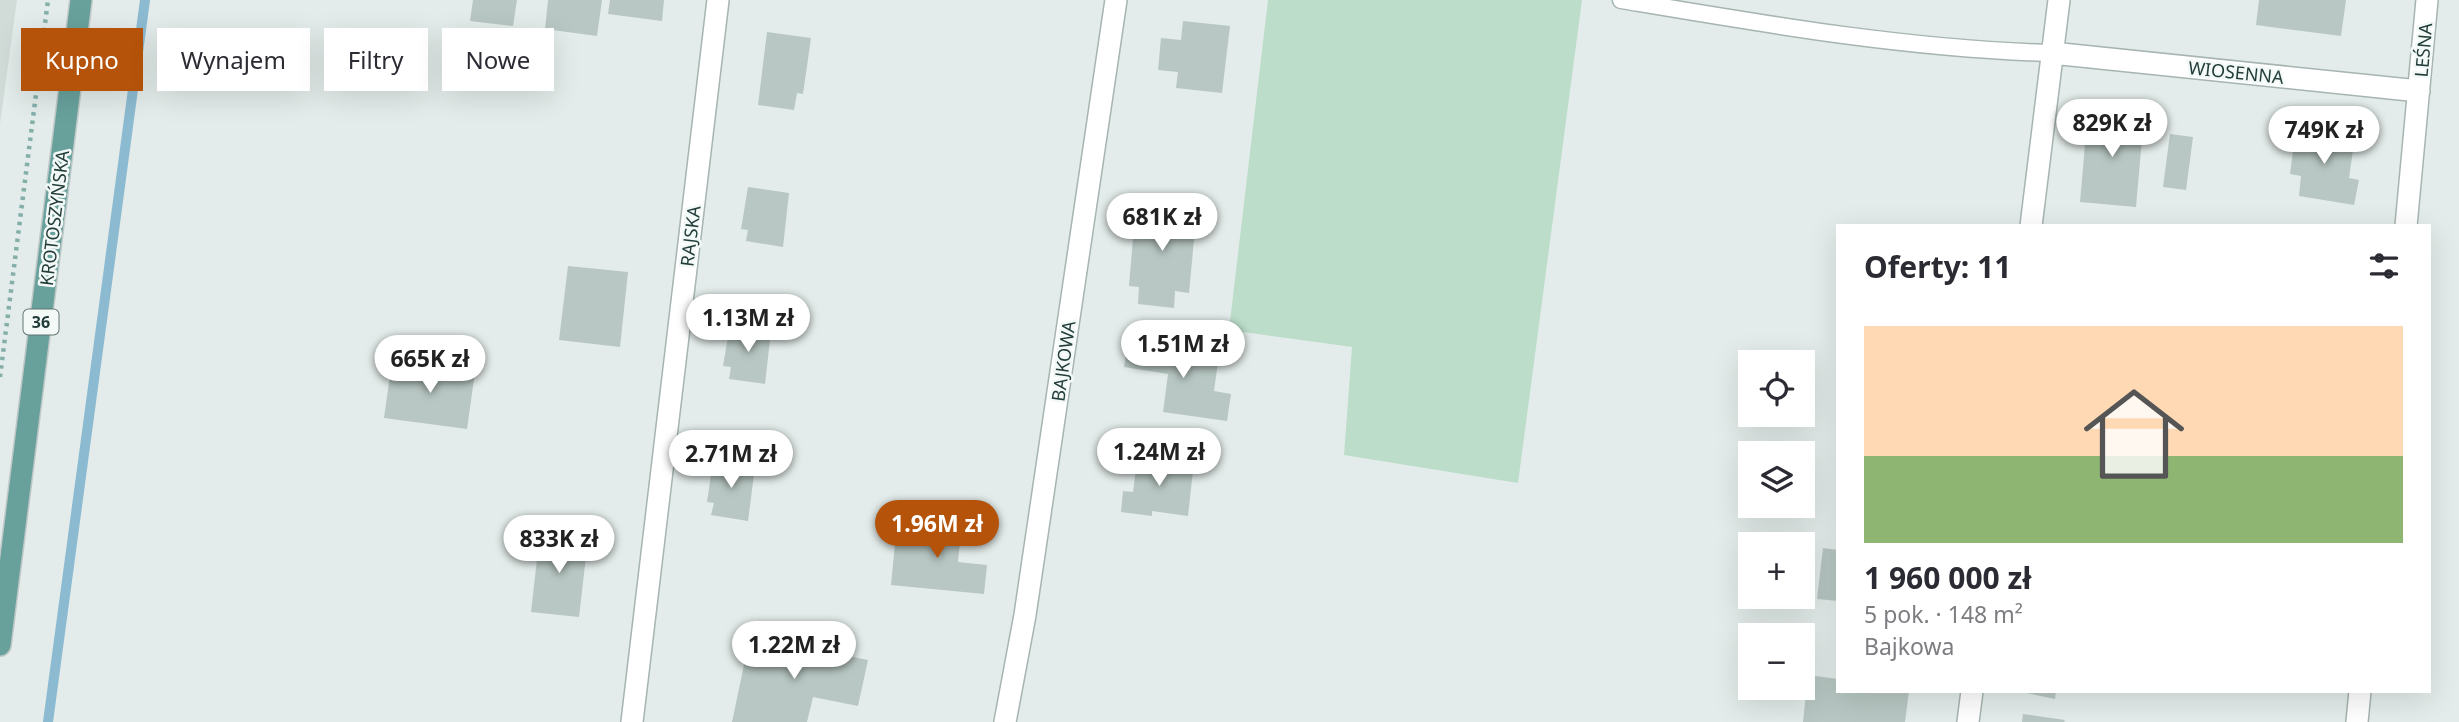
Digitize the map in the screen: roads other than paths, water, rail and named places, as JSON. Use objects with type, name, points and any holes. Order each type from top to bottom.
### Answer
[{"type":"main road","name":"KROTOSZYŃSKA","points":[[0,645],[81,0]]},
{"type":"street","name":"RAJSKA","points":[[632,722],[718,0]]},
{"type":"street","name":"BAJKOWA","points":[[1005,722],[1025,615],[1116,0]]},
{"type":"street","points":[[2031,224],[2059,0]]},
{"type":"street","name":"LEŚNA","points":[[2406,224],[2427,0]]},
{"type":"street","name":"WIOSENNA","points":[[2052,53],[2419,91]]},
{"type":"street","points":[[1968,722],[1972,693]]},
{"type":"street","points":[[2357,722],[2360,693]]},
{"type":"lane","points":[[1621,0],[1796,30],[1993,51],[2052,53]]},
{"type":"waterway","points":[[48,722],[145,0]]}]
